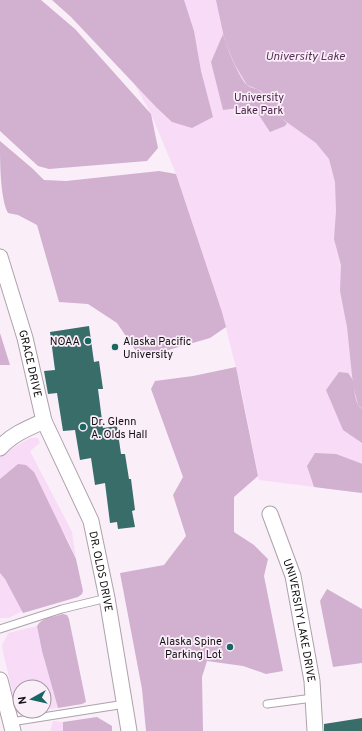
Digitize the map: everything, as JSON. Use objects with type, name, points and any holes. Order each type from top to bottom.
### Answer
[{"type":"street","name":"GRACE DRIVE","points":[[0,257],[25,338],[44,421]]},
{"type":"street","points":[[0,448],[22,431],[44,421]]},
{"type":"street","name":"DR. OLDS DRIVE","points":[[44,421],[90,521],[107,598],[129,731]]},
{"type":"street","name":"UNIVERSITY LAKE DRIVE","points":[[270,514],[293,576],[312,681],[315,731]]},
{"type":"street","points":[[0,680],[12,726]]},
{"type":"lane","points":[[0,629],[62,609],[107,598]]},
{"type":"lane","points":[[267,704],[313,698]]},
{"type":"lane","points":[[12,726],[125,704]]},
{"type":"green space","points":[[0,0],[41,0],[75,29],[151,114],[158,148],[147,161],[49,169],[38,166],[0,131]]},
{"type":"green space","points":[[52,0],[184,0],[194,31],[201,71],[213,117],[192,128],[172,122],[71,17]]},
{"type":"green space","name":"University Lake Park","points":[[88,0],[362,0],[362,493],[259,480],[241,388],[222,312],[176,174],[151,114]]},
{"type":"green space","points":[[223,34],[233,61],[244,82],[260,91],[279,116],[287,123],[285,126],[270,132],[253,106],[223,110],[211,62]]},
{"type":"green space","points":[[0,141],[44,180],[66,181],[159,171],[176,174],[226,327],[210,338],[165,351],[138,354],[117,323],[88,304],[59,302],[37,225],[18,215],[8,213],[5,206],[1,178]]},
{"type":"green space","points":[[0,333],[10,365],[0,365]]},
{"type":"green space","points":[[236,367],[258,476],[234,497],[234,532],[254,545],[268,559],[264,576],[283,671],[266,674],[243,666],[207,661],[202,677],[203,731],[146,731],[142,689],[120,573],[164,565],[186,536],[173,495],[183,477],[151,389],[155,381],[193,376]]},
{"type":"green space","points":[[339,372],[348,373],[353,381],[356,400],[359,407],[362,409],[362,443],[343,430],[326,390]]},
{"type":"green space","points":[[30,438],[38,438],[40,443],[30,451],[72,532],[76,559],[68,540],[18,464],[0,479],[0,456]]},
{"type":"green space","points":[[315,453],[336,454],[362,464],[362,493],[314,487],[307,466]]},
{"type":"green space","points":[[18,464],[26,465],[34,472],[76,559],[83,591],[78,597],[23,613],[5,579],[0,573],[0,479]]},
{"type":"green space","points":[[0,573],[5,579],[22,611],[9,618],[0,618]]},
{"type":"green space","points":[[327,589],[362,609],[362,663],[333,667],[320,601]]},
{"type":"green space","points":[[63,614],[67,615],[69,619],[86,702],[82,704],[58,708],[52,687],[52,679],[50,679],[37,626],[39,623],[48,618]]},
{"type":"green space","points":[[37,626],[50,679],[12,679],[12,690],[2,646],[8,633]]},
{"type":"green space","points":[[52,687],[58,708],[52,709]]},
{"type":"green space","points":[[97,717],[112,726],[112,731],[63,731],[63,722]]},
{"type":"green space","points":[[53,721],[63,722],[63,731],[50,731]]},
{"type":"water","name":"University Lake","points":[[216,0],[362,0],[362,409],[358,405],[353,385],[347,327],[340,291],[341,265],[334,239],[336,211],[335,182],[329,159],[316,143],[281,118],[261,91],[247,85],[235,65],[225,42]]},
{"type":"building","name":"Dr. Glenn A. Olds Hall","points":[[89,326],[94,362],[99,361],[103,389],[98,389],[103,428],[117,426],[121,454],[125,454],[129,479],[131,479],[135,510],[132,511],[135,527],[118,529],[117,522],[110,523],[105,483],[95,485],[91,458],[80,460],[75,430],[63,431],[57,393],[48,394],[44,371],[55,370],[50,332]]},
{"type":"building","points":[[362,718],[362,731],[324,731],[324,724]]},
{"type":"place","name":"NOAA","points":[[88,341]]},
{"type":"place","name":"Alaska Pacific University","points":[[115,347]]},
{"type":"place","name":"Dr. Glenn A. Olds Hall","points":[[83,427]]},
{"type":"place","name":"Alaska Spine Parking Lot","points":[[230,647]]}]
